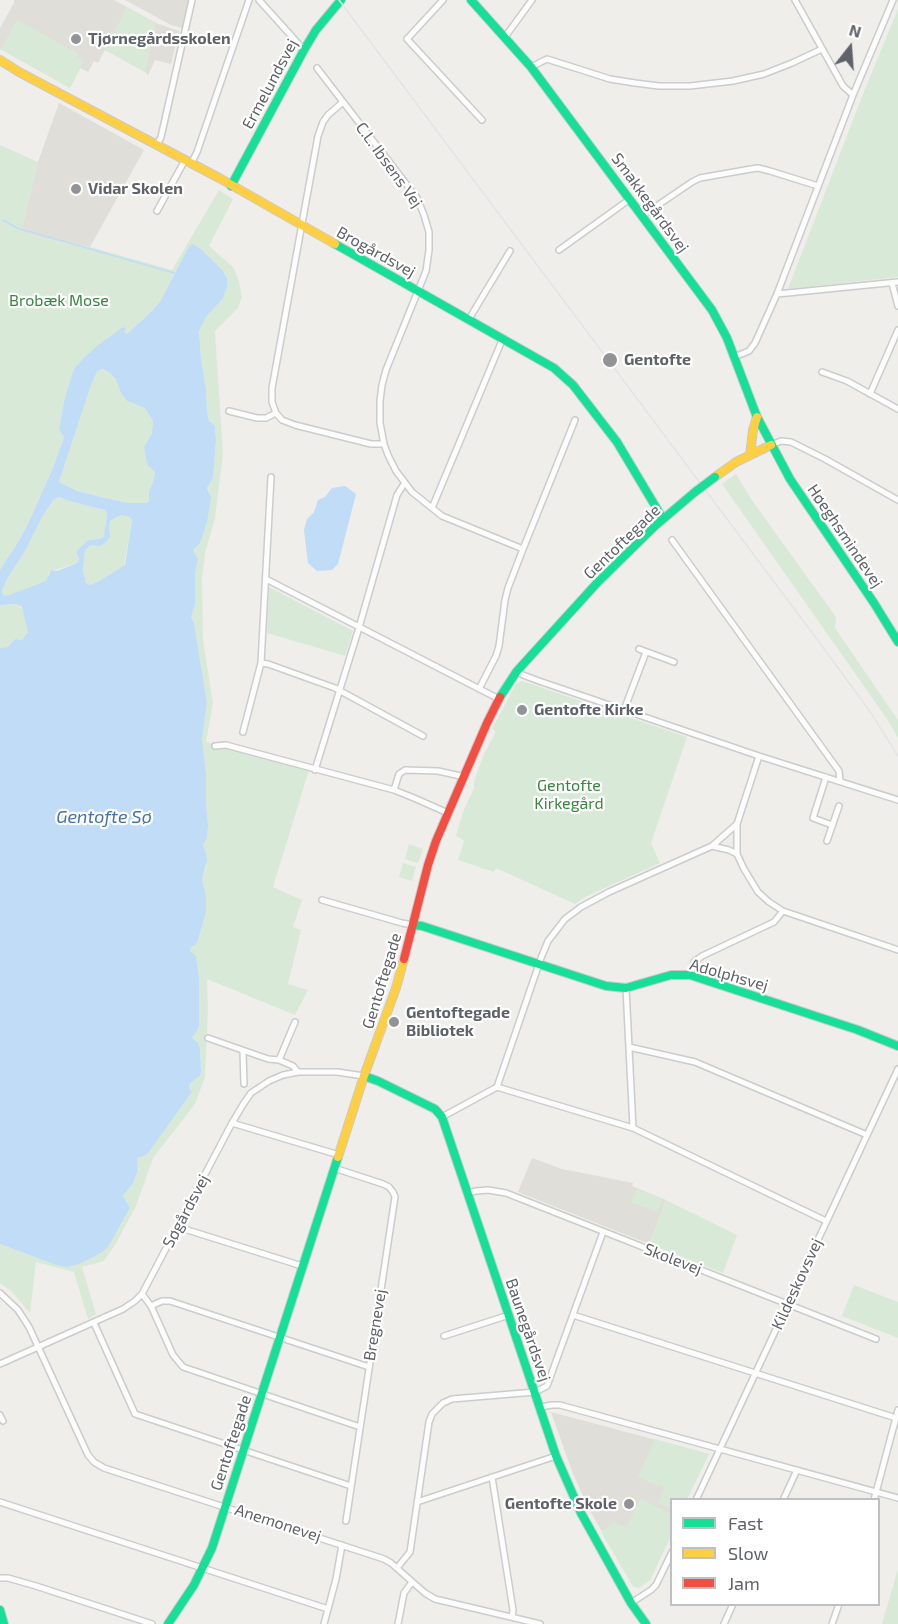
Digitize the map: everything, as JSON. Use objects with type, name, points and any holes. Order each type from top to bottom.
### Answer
[{"type":"street","points":[[157,145],[192,0]]},
{"type":"street","points":[[157,211],[188,162],[197,152],[244,9],[249,0]]},
{"type":"street","points":[[259,0],[304,50]]},
{"type":"street","name":"Ermelundsvej","points":[[231,186],[304,50],[316,30],[341,0]]},
{"type":"street","points":[[443,0],[407,39],[482,120]]},
{"type":"street","name":"Smakkegårdsvej","points":[[471,0],[531,67],[712,310],[727,338],[757,417],[771,445]]},
{"type":"street","points":[[505,37],[532,0]]},
{"type":"street","points":[[795,0],[843,87],[854,95]]},
{"type":"street","points":[[734,357],[749,351],[755,343],[777,294],[893,0]]},
{"type":"street","points":[[531,67],[547,59],[618,80],[659,86],[690,86],[733,81],[764,74],[822,49]]},
{"type":"street","name":"Brogårdsvej","points":[[0,60],[188,162],[554,368],[573,385],[617,442],[663,519]]},
{"type":"street","name":"Brogårdsvej","points":[[0,66],[19,72]]},
{"type":"street","name":"C.L. Ibsens Vej","points":[[317,68],[417,198],[429,232],[426,271],[382,385],[380,423],[384,444],[404,484],[420,500],[442,516],[523,549]]},
{"type":"street","points":[[343,102],[328,115],[318,136],[272,388],[272,402],[276,413],[282,420],[295,425],[371,444],[384,444]]},
{"type":"street","points":[[642,216],[700,178],[751,169],[770,171],[818,186]]},
{"type":"street","points":[[559,250],[630,199]]},
{"type":"street","points":[[469,319],[510,251]]},
{"type":"street","points":[[777,294],[895,282],[898,306]]},
{"type":"street","points":[[870,394],[898,330]]},
{"type":"street","points":[[432,508],[503,338]]},
{"type":"street","points":[[822,372],[847,381],[898,409]]},
{"type":"street","points":[[229,411],[257,418],[266,418],[276,413]]},
{"type":"street","points":[[750,455],[757,417]]},
{"type":"street","points":[[479,689],[496,656],[505,600],[523,549],[575,420]]},
{"type":"street","points":[[771,445],[781,441],[791,442],[898,500]]},
{"type":"street","name":"Gentoftegade","points":[[168,1624],[194,1585],[212,1548],[364,1076],[396,988],[421,885],[448,813],[499,699],[517,670],[597,584],[663,519],[736,462],[771,445]]},
{"type":"street","name":"Høeghsmindevej","points":[[771,445],[790,479],[898,642]]},
{"type":"street","points":[[243,732],[261,663],[271,477]]},
{"type":"street","points":[[315,770],[397,495],[404,484]]},
{"type":"street","points":[[672,540],[840,773],[840,781]]},
{"type":"street","points":[[266,579],[499,699]]},
{"type":"street","points":[[639,649],[674,662]]},
{"type":"street","points":[[624,710],[646,652]]},
{"type":"street","points":[[261,663],[340,690],[423,736]]},
{"type":"street","points":[[517,670],[523,675],[624,710],[898,800]]},
{"type":"street","points":[[215,746],[226,745],[394,790],[448,813]]},
{"type":"street","points":[[759,756],[736,824],[737,854],[758,892],[783,911],[898,950]]},
{"type":"street","points":[[394,790],[399,774],[405,770],[438,771],[465,777]]},
{"type":"street","points":[[826,777],[813,818],[832,825]]},
{"type":"street","points":[[827,841],[838,806]]},
{"type":"street","points":[[364,1076],[435,1109],[442,1117],[497,1087],[548,941],[565,919],[574,911],[609,892],[712,846],[736,824]]},
{"type":"street","points":[[712,846],[737,854]]},
{"type":"street","points":[[322,900],[413,925]]},
{"type":"street","points":[[690,975],[694,962],[702,956],[766,927],[774,922],[783,911]]},
{"type":"street","name":"Adolphsvej","points":[[413,925],[606,986],[626,988],[671,975],[690,975],[858,1030],[898,1046]]},
{"type":"street","points":[[626,988],[633,1128]]},
{"type":"street","points":[[279,1060],[295,1022]]},
{"type":"street","points":[[208,1038],[268,1059],[279,1060],[293,1066],[298,1072]]},
{"type":"street","points":[[629,1047],[695,1062],[867,1135]]},
{"type":"street","points":[[243,1050],[244,1084]]},
{"type":"street","name":"Kildeskovsvej","points":[[697,1498],[898,1069]]},
{"type":"street","name":"Søgårdsvej","points":[[0,1364],[123,1309],[142,1294],[232,1123],[251,1093],[269,1081],[298,1072],[337,1072],[364,1076]]},
{"type":"street","points":[[497,1087],[633,1128],[826,1221]]},
{"type":"street","name":"Baunegårdsvej","points":[[442,1117],[556,1456],[581,1513],[631,1603],[646,1624]]},
{"type":"street","points":[[232,1123],[339,1155]]},
{"type":"street","name":"Bregnevej","points":[[334,1168],[389,1187],[395,1197],[346,1521]]},
{"type":"street","name":"Skolevej","points":[[468,1193],[501,1192],[876,1339]]},
{"type":"street","points":[[178,1227],[303,1266]]},
{"type":"street","points":[[397,1568],[410,1552],[432,1414],[443,1403],[452,1400],[535,1392],[543,1389],[549,1383],[603,1232]]},
{"type":"street","name":"Anemonevej","points":[[0,1293],[18,1310],[29,1327],[88,1455],[94,1462],[104,1468],[384,1559],[435,1599],[540,1624]]},
{"type":"street","points":[[142,1294],[151,1306],[173,1355],[183,1367],[360,1427]]},
{"type":"street","points":[[151,1306],[162,1301],[170,1301],[369,1367]]},
{"type":"street","points":[[444,1336],[508,1315]]},
{"type":"street","points":[[573,1315],[896,1418]]},
{"type":"street","points":[[94,1323],[135,1414],[351,1486]]},
{"type":"street","points":[[540,1407],[560,1405],[898,1498]]},
{"type":"street","points":[[875,1498],[898,1410]]},
{"type":"street","points":[[0,1415],[3,1421]]},
{"type":"street","points":[[417,1502],[556,1456]]},
{"type":"street","points":[[784,1498],[797,1470]]},
{"type":"street","points":[[492,1477],[513,1610],[512,1617]]},
{"type":"street","points":[[0,1502],[328,1609]]},
{"type":"street","points":[[324,1624],[336,1580],[342,1545]]},
{"type":"street","points":[[631,1603],[656,1585],[670,1556]]},
{"type":"street","points":[[0,1578],[36,1586],[152,1624]]},
{"type":"street","points":[[398,1624],[404,1593],[412,1582]]},
{"type":"street","points":[[724,1624],[733,1606]]},
{"type":"street","points":[[832,1624],[839,1606]]},
{"type":"street","points":[[0,1610],[4,1624]]},
{"type":"shaded area","name":"Tjørnegårdsskolen","points":[[14,0],[114,0],[156,23],[179,31],[171,64],[155,60],[148,75],[105,50],[98,63],[94,61],[88,72],[80,68],[70,88],[0,49],[0,28]]},
{"type":"shaded area","points":[[125,0],[190,0],[183,28],[171,25]]},
{"type":"shaded area","name":"Vidar Skolen","points":[[59,103],[144,150],[90,247],[42,238],[21,231],[38,162]]},
{"type":"shaded area","points":[[532,1158],[562,1169],[633,1183],[632,1186],[666,1200],[649,1244],[518,1192]]},
{"type":"shaded area","name":"Gentofte Skole","points":[[551,1412],[709,1454],[687,1498],[670,1498],[670,1536],[650,1580],[639,1588],[633,1586],[589,1509],[573,1474]]},
{"type":"green space","points":[[127,7],[156,23],[145,72],[105,50]]},
{"type":"green space","points":[[898,9],[898,277],[788,289],[861,99]]},
{"type":"green space","points":[[17,20],[79,54],[77,57],[84,61],[70,88],[1,49]]},
{"type":"green space","name":"Brobæk Mose","points":[[0,145],[38,162],[22,231],[172,270],[219,190],[233,199],[209,246],[234,268],[242,297],[238,308],[215,331],[223,454],[215,518],[205,553],[202,578],[203,640],[213,703],[206,742],[309,770],[273,887],[302,900],[293,927],[301,930],[288,984],[308,990],[295,1015],[207,979],[205,1077],[195,1104],[153,1158],[136,1206],[115,1245],[104,1261],[82,1267],[96,1314],[88,1319],[74,1272],[36,1262],[30,1313],[12,1292],[0,1283],[0,1244],[56,1265],[94,1257],[105,1250],[130,1208],[123,1196],[133,1183],[139,1169],[136,1163],[137,1158],[149,1152],[192,1092],[189,1087],[190,1082],[200,1076],[201,1072],[200,1049],[192,1037],[199,1026],[199,979],[189,951],[196,945],[206,912],[206,896],[202,880],[206,867],[203,845],[207,838],[208,826],[202,739],[207,703],[194,623],[191,617],[195,605],[195,574],[198,558],[193,550],[200,543],[207,523],[210,492],[207,488],[213,478],[216,440],[215,426],[209,421],[207,412],[199,331],[226,275],[202,250],[189,246],[161,300],[153,310],[127,334],[124,332],[126,330],[74,369],[65,397],[59,429],[64,437],[53,468],[27,526],[0,570]]},
{"type":"green space","points":[[103,369],[110,373],[117,382],[127,401],[145,408],[153,421],[152,433],[144,447],[148,466],[155,472],[149,492],[149,501],[146,503],[128,503],[77,491],[59,482],[91,385],[97,372]]},
{"type":"green space","points":[[736,474],[751,499],[836,617],[835,628],[898,720],[898,738],[722,484]]},
{"type":"green space","points":[[59,497],[105,510],[107,513],[104,537],[88,540],[76,553],[79,560],[77,563],[49,572],[47,581],[6,596],[3,595],[7,579],[25,551],[42,517],[55,498]]},
{"type":"green space","points":[[121,515],[130,517],[132,520],[124,566],[90,585],[86,583],[83,570],[85,550],[91,545],[102,545],[110,537],[111,520]]},
{"type":"green space","points":[[269,587],[353,631],[345,656],[267,633]]},
{"type":"green space","points":[[16,604],[23,609],[27,634],[22,640],[15,639],[8,647],[0,648],[0,605]]},
{"type":"green space","name":"Gentofte Kirkegård","points":[[522,681],[687,737],[651,843],[660,863],[585,897],[575,904],[496,868],[494,872],[458,860],[464,841],[456,836],[484,754],[496,732],[492,729],[516,684]]},
{"type":"green space","points":[[409,844],[423,849],[418,863],[405,859]]},
{"type":"green space","points":[[403,863],[416,867],[412,881],[399,877]]},
{"type":"green space","points":[[636,1189],[663,1199],[658,1212],[631,1202]]},
{"type":"green space","points":[[666,1200],[737,1235],[723,1273],[649,1244]]},
{"type":"green space","points":[[854,1285],[898,1302],[898,1338],[842,1316]]},
{"type":"green space","points":[[655,1439],[709,1454],[687,1498],[670,1498],[670,1509],[658,1503],[665,1487],[638,1477]]},
{"type":"green space","points":[[639,1500],[670,1514],[670,1538],[650,1580],[639,1588],[633,1586],[601,1532],[614,1523],[627,1527]]},
{"type":"green space","points":[[898,1569],[898,1624],[882,1624]]},
{"type":"water","name":"Gentofte Sø","points":[[193,244],[202,250],[227,278],[223,298],[206,317],[199,331],[207,412],[209,421],[215,426],[216,440],[213,478],[207,488],[211,497],[207,523],[200,543],[193,550],[198,558],[195,574],[195,605],[191,617],[194,623],[207,703],[202,739],[208,826],[207,838],[203,845],[207,860],[202,880],[206,896],[206,912],[196,945],[191,947],[190,951],[196,956],[199,979],[199,1026],[192,1038],[200,1048],[201,1072],[200,1076],[190,1083],[189,1087],[192,1092],[149,1152],[137,1158],[138,1171],[133,1183],[123,1196],[130,1208],[109,1245],[94,1257],[68,1267],[56,1265],[0,1244],[0,648],[8,647],[15,639],[22,640],[28,632],[22,607],[16,604],[0,605],[0,570],[27,526],[53,468],[64,437],[59,429],[65,397],[74,369],[97,346],[123,327],[127,334],[153,310],[161,300],[189,246]],"holes":[[[103,369],[116,380],[127,401],[145,408],[153,421],[152,433],[144,447],[148,466],[155,472],[149,492],[149,501],[146,503],[128,503],[110,499],[77,491],[59,482],[91,385],[97,372]],[[59,497],[105,510],[107,513],[104,537],[88,540],[76,552],[79,559],[77,563],[57,571],[51,570],[46,581],[6,596],[3,595],[2,591],[7,579],[54,499]],[[121,515],[130,517],[132,520],[125,565],[90,585],[86,583],[83,570],[85,550],[91,545],[100,546],[105,543],[110,537],[111,520]]]},
{"type":"water","points":[[345,486],[356,494],[338,564],[332,570],[317,571],[308,563],[304,530],[307,519],[314,512],[318,500],[325,497],[332,488]]},
{"type":"waterway","points":[[3,220],[17,228],[174,273]]},
{"type":"tram line","points":[[339,0],[828,654],[871,713],[898,756]]},
{"type":"traffic: fast","points":[[231,186],[304,50],[316,30],[341,0]]},
{"type":"traffic: fast","points":[[471,0],[531,67],[712,310],[727,338],[757,417],[790,479],[898,642]]},
{"type":"traffic: fast","points":[[335,244],[554,368],[573,385],[617,442],[663,519]]},
{"type":"traffic: fast","points":[[695,492],[715,477]]},
{"type":"traffic: fast","points":[[500,697],[517,671],[597,583],[655,526],[695,492]]},
{"type":"traffic: fast","points":[[413,925],[606,986],[626,988],[671,975],[690,975],[858,1030],[898,1046]]},
{"type":"traffic: fast","points":[[364,1076],[435,1109],[442,1117],[556,1456],[581,1513],[631,1603],[646,1624]]},
{"type":"traffic: fast","points":[[168,1624],[194,1585],[212,1548],[338,1157]]},
{"type":"traffic: fast","points":[[0,1610],[4,1624]]},
{"type":"traffic: slow","points":[[0,60],[221,179],[335,244]]},
{"type":"traffic: slow","points":[[750,455],[757,417]]},
{"type":"traffic: slow","points":[[715,477],[736,462],[771,445]]},
{"type":"traffic: slow","points":[[338,1157],[404,959]]},
{"type":"traffic: jam","points":[[404,959],[436,841],[500,697]]},
{"type":"place","name":"Tjørnegårdsskolen","points":[[76,39]]},
{"type":"place","name":"Vidar Skolen","points":[[76,189]]},
{"type":"place","name":"Gentofte","points":[[610,360]]},
{"type":"place","name":"Gentofte Kirke","points":[[522,710]]},
{"type":"place","name":"Gentoftegade Bibliotek","points":[[394,1022]]},
{"type":"place","name":"Gentofte Skole","points":[[629,1504]]}]
